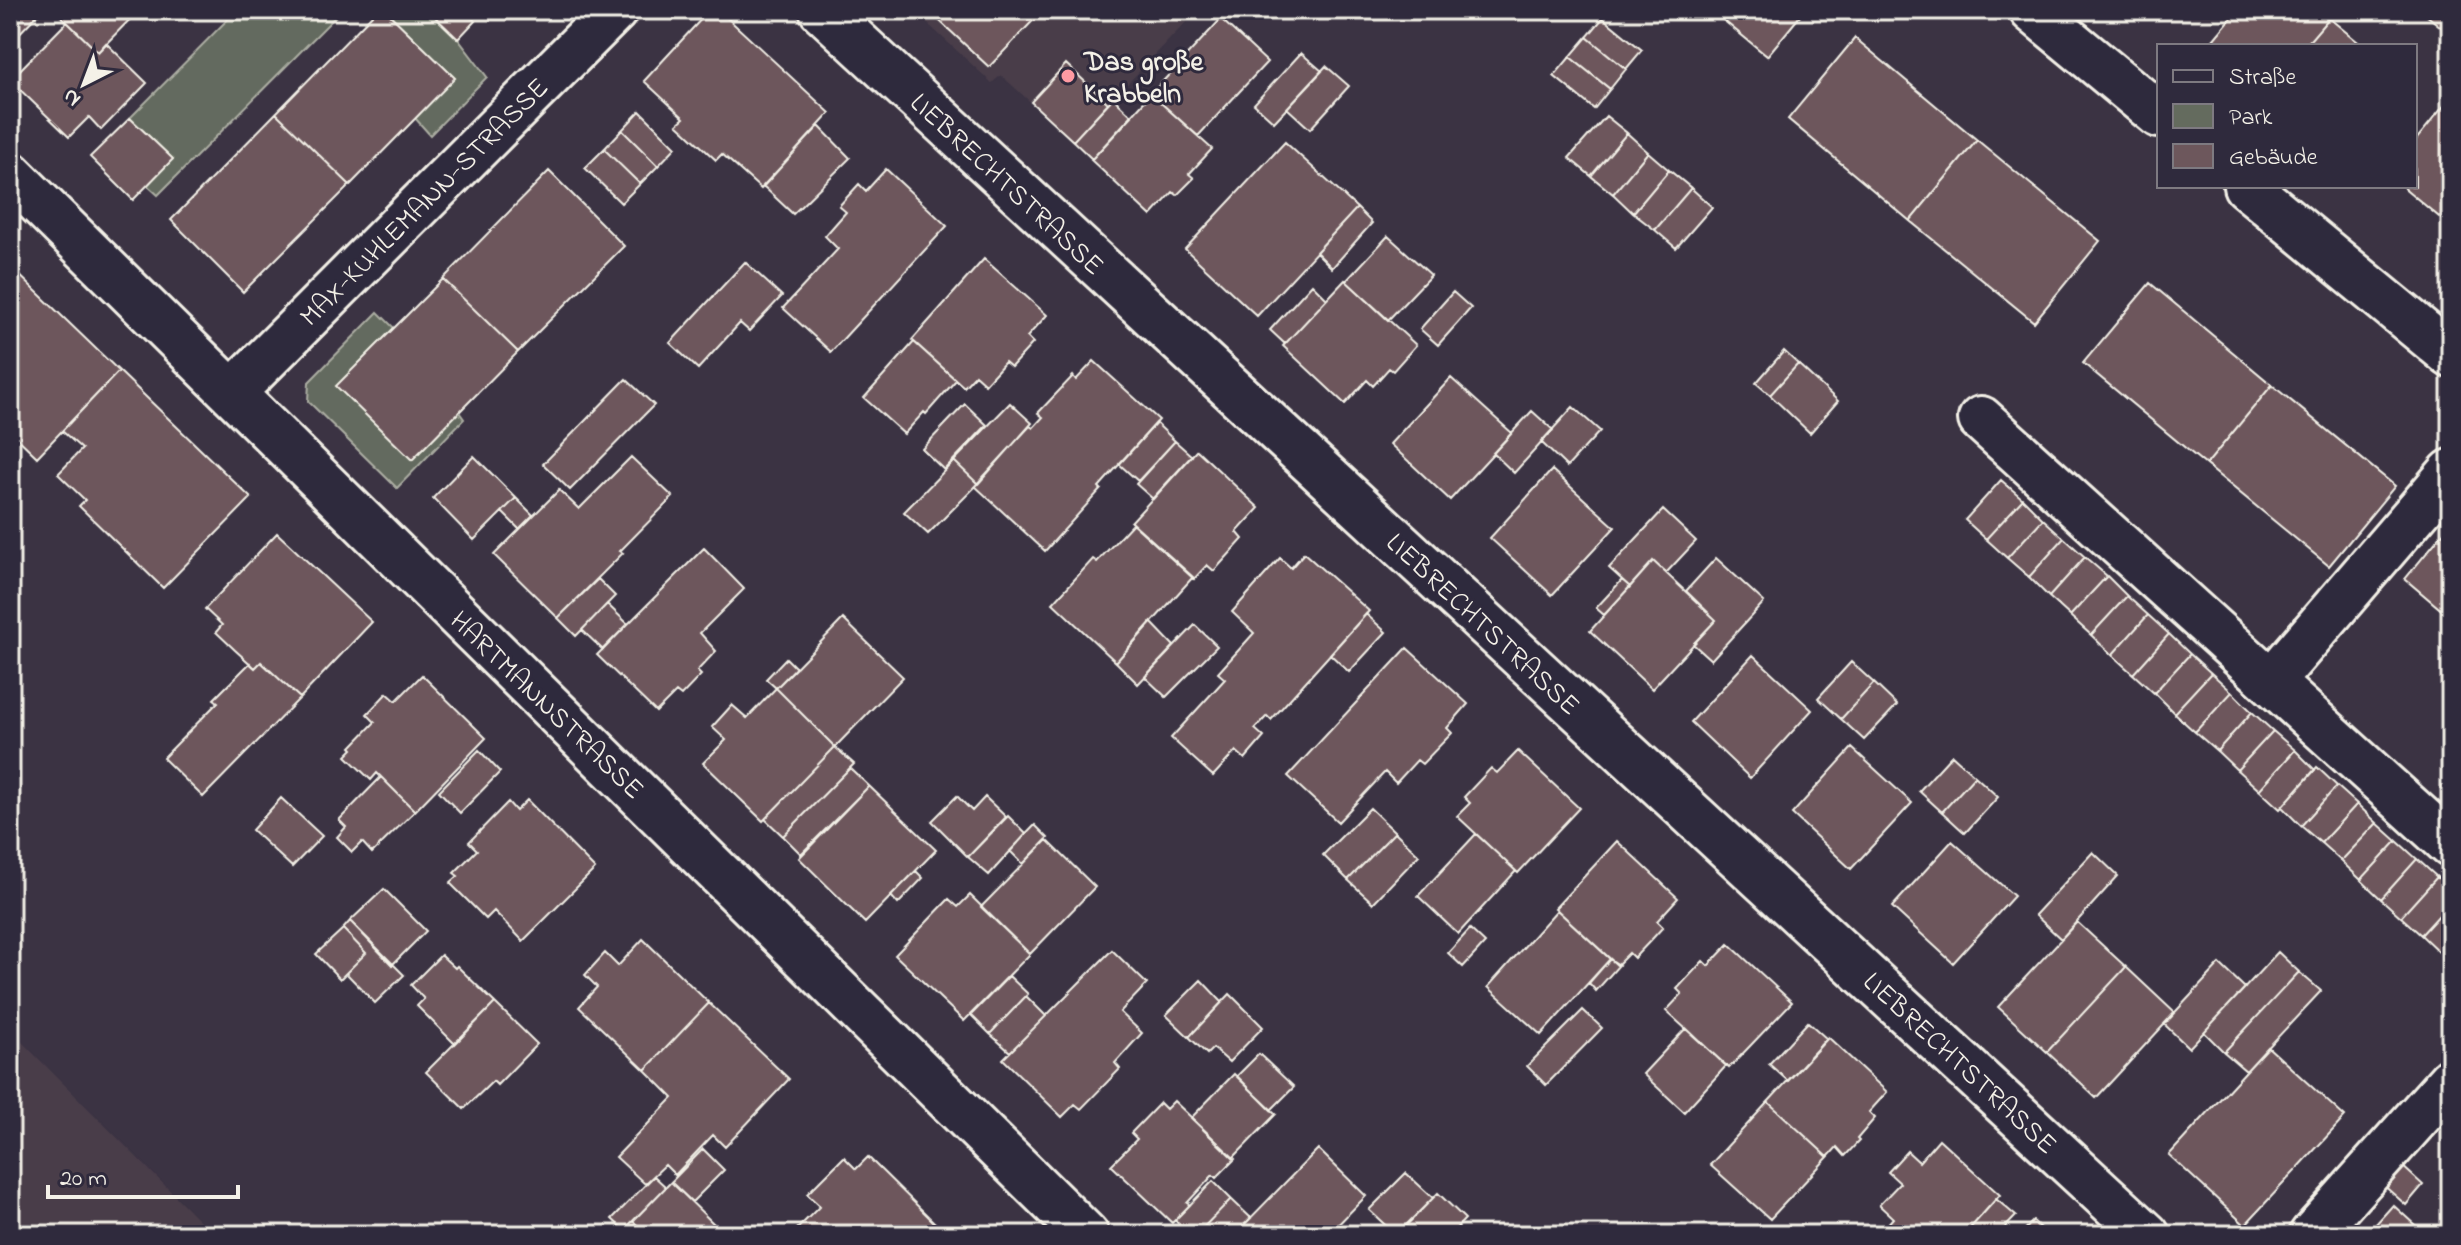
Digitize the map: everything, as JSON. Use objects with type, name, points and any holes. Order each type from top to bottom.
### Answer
[{"type":"street","name":"MAX-KUHLEMANN-STRASSE","points":[[232,393],[615,10]]},
{"type":"street","points":[[2032,10],[2157,113]]},
{"type":"street","name":"LIEBRECHTSTRASSE","points":[[828,12],[2147,1235]]},
{"type":"street","name":"HARTMANNSTRASSE","points":[[10,174],[1086,1235]]},
{"type":"street","points":[[2248,188],[2451,355]]},
{"type":"street","points":[[1981,419],[2451,845]]},
{"type":"street","points":[[2271,682],[2451,472]]},
{"type":"street","points":[[2312,1235],[2451,1080]]},
{"type":"shaded area","name":"Das große Krabbeln","points":[[924,10],[1175,10],[1187,21],[1073,141],[1001,75],[992,83],[927,23]]},
{"type":"shaded area","points":[[10,1030],[214,1235],[10,1235]]},
{"type":"green space","points":[[237,10],[342,10],[158,195],[147,185],[173,159],[130,118]]},
{"type":"green space","points":[[385,10],[428,10],[458,39],[487,77],[430,135],[415,118],[455,78]]},
{"type":"green space","points":[[378,312],[394,328],[337,386],[459,412],[464,419],[397,488],[308,401],[309,382]]},
{"type":"building","points":[[10,10],[42,10],[10,43]]},
{"type":"building","points":[[139,10],[98,52],[57,12]]},
{"type":"building","points":[[377,10],[385,10],[455,78],[350,185],[276,113]]},
{"type":"building","points":[[428,10],[464,10],[475,21],[458,39]]},
{"type":"building","points":[[928,10],[1043,10],[989,67]]},
{"type":"building","points":[[1711,10],[1805,10],[1767,56]]},
{"type":"building","points":[[2238,10],[2320,10],[2329,18],[2307,44],[2210,44]]},
{"type":"building","points":[[2420,10],[2451,10],[2451,35],[2441,27]]},
{"type":"building","points":[[723,14],[830,113],[761,189],[722,154],[716,160],[677,124],[684,118],[644,81],[705,15]]},
{"type":"building","points":[[1603,18],[1642,50],[1626,69],[1587,37]]},
{"type":"building","points":[[2329,18],[2361,44],[2307,44]]},
{"type":"building","points":[[1221,19],[1267,62],[1198,136],[1151,94]]},
{"type":"building","points":[[67,22],[98,52],[106,43],[147,83],[101,130],[89,117],[69,137],[10,80]]},
{"type":"building","points":[[1587,37],[1626,69],[1610,89],[1570,57]]},
{"type":"building","points":[[1855,38],[1977,140],[1910,221],[1788,119]]},
{"type":"building","points":[[1301,53],[1322,71],[1274,122],[1254,104]]},
{"type":"building","points":[[1570,57],[1610,89],[1594,109],[1554,76]]},
{"type":"building","points":[[1066,64],[1108,103],[1073,141],[1031,102]]},
{"type":"building","points":[[1326,66],[1349,86],[1310,129],[1287,108]]},
{"type":"building","points":[[1151,94],[1212,149],[1189,174],[1194,178],[1177,195],[1173,192],[1151,216],[1091,160]]},
{"type":"building","points":[[2451,97],[2451,213],[2444,221],[2404,188],[2417,188],[2417,139]]},
{"type":"building","points":[[1113,98],[1132,116],[1092,159],[1073,141]]},
{"type":"building","points":[[640,111],[676,147],[658,166],[622,130]]},
{"type":"building","points":[[276,113],[350,185],[243,292],[171,220]]},
{"type":"building","points":[[1606,116],[1627,133],[1591,176],[1569,158]]},
{"type":"building","points":[[130,118],[173,159],[133,200],[90,157]]},
{"type":"building","points":[[819,126],[850,158],[793,214],[763,186]]},
{"type":"building","points":[[622,130],[658,166],[640,184],[604,149]]},
{"type":"building","points":[[1627,133],[1648,152],[1613,194],[1591,176]]},
{"type":"building","points":[[1977,140],[2100,241],[2034,322],[1910,221]]},
{"type":"building","points":[[1285,142],[1357,208],[1257,316],[1185,249]]},
{"type":"building","points":[[604,149],[640,184],[621,203],[585,168]]},
{"type":"building","points":[[1648,152],[1669,170],[1633,213],[1613,194]]},
{"type":"building","points":[[886,169],[947,226],[831,352],[783,308],[838,249],[825,236],[846,212],[839,206],[859,184],[866,191]]},
{"type":"building","points":[[1669,170],[1691,188],[1655,230],[1633,213]]},
{"type":"building","points":[[549,171],[624,246],[518,352],[443,279]]},
{"type":"building","points":[[1691,188],[1712,207],[1676,248],[1655,230]]},
{"type":"building","points":[[1357,208],[1372,223],[1332,268],[1316,252]]},
{"type":"building","points":[[1388,236],[1431,275],[1388,320],[1346,281]]},
{"type":"building","points":[[984,259],[1047,315],[1027,337],[1033,343],[1011,367],[1005,362],[985,384],[975,375],[964,387],[912,340]]},
{"type":"building","points":[[745,262],[782,296],[749,331],[740,323],[698,369],[670,343]]},
{"type":"building","points":[[10,266],[119,371],[37,457],[10,431]]},
{"type":"building","points":[[443,279],[518,352],[412,460],[336,386]]},
{"type":"building","points":[[1345,280],[1416,345],[1393,371],[1389,368],[1373,386],[1367,380],[1345,404],[1283,346]]},
{"type":"building","points":[[2150,283],[2272,385],[2206,465],[2083,363]]},
{"type":"building","points":[[1312,284],[1327,299],[1285,344],[1270,330]]},
{"type":"building","points":[[1453,292],[1471,308],[1438,345],[1420,329]]},
{"type":"building","points":[[914,342],[956,380],[904,434],[864,398]]},
{"type":"building","points":[[1784,351],[1798,364],[1770,395],[1756,383]]},
{"type":"building","points":[[1094,361],[1159,420],[1045,551],[975,486],[1030,426],[1033,428],[1043,417],[1038,413],[1073,376],[1076,380]]},
{"type":"building","points":[[1798,364],[1838,401],[1810,433],[1770,395]]},
{"type":"building","points":[[119,371],[251,498],[163,588],[79,506],[85,500],[58,474],[82,449],[62,431]]},
{"type":"building","points":[[1451,378],[1512,433],[1450,500],[1390,444]]},
{"type":"building","points":[[626,379],[654,405],[570,490],[543,464]]},
{"type":"building","points":[[2272,385],[2395,486],[2329,566],[2206,465]]},
{"type":"building","points":[[1010,403],[1032,423],[978,484],[954,461]]},
{"type":"building","points":[[965,404],[987,425],[944,470],[922,449]]},
{"type":"building","points":[[1573,407],[1600,431],[1567,467],[1541,442]]},
{"type":"building","points":[[1532,411],[1553,430],[1514,473],[1493,453]]},
{"type":"building","points":[[1156,423],[1175,441],[1138,481],[1119,464]]},
{"type":"building","points":[[1175,441],[1192,456],[1153,499],[1136,484]]},
{"type":"building","points":[[1197,450],[1259,508],[1237,532],[1243,539],[1214,571],[1207,565],[1194,579],[1131,522]]},
{"type":"building","points":[[474,456],[516,498],[474,540],[433,498]]},
{"type":"building","points":[[631,457],[673,497],[558,618],[494,555],[559,490],[579,509]]},
{"type":"building","points":[[954,461],[978,484],[928,534],[904,512]]},
{"type":"building","points":[[1552,470],[1615,527],[1552,595],[1490,538]]},
{"type":"building","points":[[2001,480],[2023,499],[1986,539],[1965,520]]},
{"type":"building","points":[[516,498],[533,515],[519,529],[502,512]]},
{"type":"building","points":[[2023,499],[2043,519],[2007,558],[1986,539]]},
{"type":"building","points":[[1663,510],[1696,541],[1666,573],[1653,561],[1630,587],[1609,568]]},
{"type":"building","points":[[2043,519],[2064,538],[2029,577],[2007,558]]},
{"type":"building","points":[[1133,523],[1193,577],[1116,662],[1053,603],[1093,559],[1097,562]]},
{"type":"building","points":[[2451,523],[2451,618],[2405,579]]},
{"type":"building","points":[[277,533],[372,622],[300,698],[261,662],[255,668],[235,650],[216,632],[222,625],[205,609]]},
{"type":"building","points":[[2064,538],[2085,557],[2049,597],[2029,577]]},
{"type":"building","points":[[704,548],[744,589],[700,633],[716,651],[697,671],[701,675],[681,696],[676,692],[656,712],[597,655]]},
{"type":"building","points":[[1304,553],[1369,611],[1271,720],[1267,716],[1255,729],[1264,737],[1245,759],[1236,751],[1213,776],[1171,738],[1225,679],[1218,673],[1254,633],[1232,612],[1280,558],[1291,568]]},
{"type":"building","points":[[2085,557],[2107,576],[2070,616],[2049,597]]},
{"type":"building","points":[[1716,558],[1764,602],[1711,660],[1693,644],[1716,620],[1686,591]]},
{"type":"building","points":[[1653,561],[1716,620],[1652,689],[1590,631]]},
{"type":"building","points":[[2107,576],[2127,596],[2091,635],[2070,616]]},
{"type":"building","points":[[598,579],[615,596],[576,636],[558,618]]},
{"type":"building","points":[[1622,580],[1630,587],[1604,615],[1596,608]]},
{"type":"building","points":[[2127,596],[2148,615],[2112,655],[2091,635]]},
{"type":"building","points":[[607,604],[628,624],[603,650],[582,630]]},
{"type":"building","points":[[1366,614],[1386,632],[1349,672],[1330,654]]},
{"type":"building","points":[[2148,615],[2169,634],[2133,674],[2112,655]]},
{"type":"building","points":[[843,619],[903,677],[835,747],[776,688]]},
{"type":"building","points":[[1151,622],[1174,646],[1138,684],[1116,662]]},
{"type":"building","points":[[1195,625],[1217,646],[1166,697],[1145,677]]},
{"type":"building","points":[[2169,634],[2190,654],[2154,693],[2133,674]]},
{"type":"building","points":[[1407,648],[1468,704],[1447,728],[1452,733],[1422,764],[1417,760],[1396,783],[1385,772],[1338,822],[1288,776]]},
{"type":"building","points":[[2190,654],[2211,673],[2174,713],[2154,693]]},
{"type":"building","points":[[1753,655],[1812,710],[1750,778],[1691,722]]},
{"type":"building","points":[[786,658],[796,668],[776,688],[766,679]]},
{"type":"building","points":[[261,662],[300,698],[203,797],[163,758],[218,702],[214,699],[250,663],[255,668]]},
{"type":"building","points":[[1851,662],[1874,683],[1841,719],[1818,698]]},
{"type":"building","points":[[2211,673],[2232,692],[2195,732],[2174,713]]},
{"type":"building","points":[[422,675],[486,738],[415,811],[377,773],[371,780],[346,756],[375,722],[367,714],[387,693],[396,701]]},
{"type":"building","points":[[1874,683],[1897,705],[1864,740],[1841,719]]},
{"type":"building","points":[[776,688],[835,747],[763,821],[703,763],[726,740],[712,727],[732,705],[747,718]]},
{"type":"building","points":[[2232,692],[2252,712],[2217,751],[2195,732]]},
{"type":"building","points":[[2252,712],[2273,731],[2237,770],[2217,751]]},
{"type":"building","points":[[2273,731],[2295,750],[2259,790],[2237,770]]},
{"type":"building","points":[[835,747],[854,764],[783,836],[765,819]]},
{"type":"building","points":[[1852,748],[1912,803],[1851,869],[1792,814]]},
{"type":"building","points":[[479,750],[500,772],[460,813],[439,791]]},
{"type":"building","points":[[2295,750],[2315,770],[2280,809],[2259,790]]},
{"type":"building","points":[[1518,751],[1579,808],[1518,873],[1457,816],[1470,803],[1464,797],[1491,768],[1497,773]]},
{"type":"building","points":[[1952,755],[1975,776],[1942,812],[1919,791]]},
{"type":"building","points":[[2317,767],[2337,786],[2301,826],[2282,807]]},
{"type":"building","points":[[850,768],[869,786],[801,854],[783,836]]},
{"type":"building","points":[[1975,776],[1998,797],[1965,833],[1942,812]]},
{"type":"building","points":[[381,777],[415,811],[372,853],[362,842],[352,852],[337,837],[346,827],[339,820]]},
{"type":"building","points":[[869,786],[936,850],[865,923],[799,858]]},
{"type":"building","points":[[2337,786],[2357,804],[2321,843],[2301,826]]},
{"type":"building","points":[[957,796],[972,811],[985,797],[1006,817],[968,857],[932,821]]},
{"type":"building","points":[[281,798],[322,836],[292,867],[252,830]]},
{"type":"building","points":[[527,800],[595,869],[523,941],[494,911],[486,919],[450,883],[458,876],[454,873],[477,850],[469,842],[508,802],[516,811]]},
{"type":"building","points":[[2357,804],[2377,823],[2341,861],[2321,843]]},
{"type":"building","points":[[1370,808],[1395,832],[1348,880],[1323,855]]},
{"type":"building","points":[[1008,816],[1026,834],[989,875],[968,857]]},
{"type":"building","points":[[2377,823],[2397,841],[2361,880],[2341,861]]},
{"type":"building","points":[[1035,825],[1048,838],[1023,864],[1010,851]]},
{"type":"building","points":[[1395,832],[1419,855],[1373,903],[1348,880]]},
{"type":"building","points":[[1476,834],[1516,871],[1458,934],[1418,896]]},
{"type":"building","points":[[1047,840],[1095,887],[1030,954],[981,907]]},
{"type":"building","points":[[1617,841],[1678,898],[1657,921],[1663,927],[1653,938],[1634,958],[1629,953],[1617,965],[1555,908]]},
{"type":"building","points":[[1952,841],[2014,896],[1953,963],[1892,907]]},
{"type":"building","points":[[2397,841],[2417,859],[2381,899],[2361,880]]},
{"type":"building","points":[[2093,852],[2118,876],[2061,939],[2035,915]]},
{"type":"building","points":[[2417,859],[2437,877],[2401,917],[2381,899]]},
{"type":"building","points":[[916,871],[923,878],[898,904],[891,896]]},
{"type":"building","points":[[2437,877],[2451,890],[2451,902],[2421,935],[2401,917]]},
{"type":"building","points":[[384,889],[426,931],[392,965],[350,921]]},
{"type":"building","points":[[970,895],[1030,954],[964,1021],[895,955],[949,899],[958,907]]},
{"type":"building","points":[[2451,902],[2451,942],[2440,953],[2421,935]]},
{"type":"building","points":[[1557,910],[1610,959],[1541,1035],[1488,987]]},
{"type":"building","points":[[350,921],[404,975],[375,1003],[346,973],[366,953],[343,929]]},
{"type":"building","points":[[2077,922],[2126,967],[2047,1052],[1998,1007]]},
{"type":"building","points":[[343,929],[366,953],[340,979],[316,954]]},
{"type":"building","points":[[1470,929],[1485,943],[1463,967],[1448,953]]},
{"type":"building","points":[[643,939],[709,1003],[645,1070],[579,1007],[597,987],[585,975],[605,953],[618,966]]},
{"type":"building","points":[[1729,944],[1792,1002],[1729,1068],[1666,1011],[1682,994],[1677,989],[1703,961],[1708,966]]},
{"type":"building","points":[[1112,950],[1147,984],[1120,1012],[1142,1033],[1115,1063],[1120,1069],[1081,1109],[1075,1104],[1062,1117],[1003,1059]]},
{"type":"building","points":[[2278,952],[2299,972],[2224,1052],[2204,1032]]},
{"type":"building","points":[[441,955],[455,968],[457,966],[495,1003],[455,1044],[417,1006],[424,999],[411,985]]},
{"type":"building","points":[[1610,959],[1619,965],[1596,991],[1589,983]]},
{"type":"building","points":[[2220,964],[2245,988],[2189,1048],[2164,1024]]},
{"type":"building","points":[[2126,967],[2175,1013],[2096,1098],[2047,1052]]},
{"type":"building","points":[[2299,972],[2321,991],[2246,1071],[2224,1052]]},
{"type":"building","points":[[1009,976],[1028,994],[990,1034],[971,1015]]},
{"type":"building","points":[[1201,980],[1222,1002],[1189,1037],[1166,1015]]},
{"type":"building","points":[[1230,994],[1263,1027],[1229,1062],[1213,1048],[1207,1054],[1189,1037]]},
{"type":"building","points":[[1026,996],[1046,1016],[1010,1052],[990,1034]]},
{"type":"building","points":[[495,1003],[537,1044],[497,1085],[493,1081],[464,1109],[426,1072]]},
{"type":"building","points":[[709,1003],[789,1079],[725,1147],[713,1135],[675,1175],[665,1165],[645,1184],[616,1157],[673,1098],[645,1070]]},
{"type":"building","points":[[1583,1010],[1602,1028],[1546,1085],[1527,1066]]},
{"type":"building","points":[[1808,1022],[1827,1039],[1788,1081],[1769,1064]]},
{"type":"building","points":[[1686,1028],[1726,1066],[1684,1112],[1643,1074]]},
{"type":"building","points":[[1828,1037],[1887,1092],[1869,1112],[1875,1118],[1845,1156],[1837,1147],[1828,1157],[1768,1102]]},
{"type":"building","points":[[2268,1047],[2345,1117],[2245,1225],[2169,1155]]},
{"type":"building","points":[[1259,1054],[1294,1087],[1271,1110],[1237,1076]]},
{"type":"building","points":[[1234,1074],[1276,1114],[1233,1158],[1191,1118]]},
{"type":"building","points":[[1174,1101],[1235,1159],[1216,1178],[1213,1175],[1172,1223],[1111,1165],[1137,1139],[1131,1133],[1160,1103],[1166,1109]]},
{"type":"building","points":[[1768,1102],[1828,1157],[1770,1219],[1710,1165]]},
{"type":"building","points":[[1939,1139],[2000,1195],[1964,1235],[1878,1235],[1893,1218],[1879,1205],[1900,1183],[1888,1172],[1907,1151],[1919,1162]]},
{"type":"building","points":[[703,1149],[724,1170],[692,1202],[671,1182]]},
{"type":"building","points":[[1318,1149],[1366,1196],[1328,1235],[1234,1235]]},
{"type":"building","points":[[844,1157],[856,1169],[868,1157],[936,1224],[925,1235],[791,1235],[820,1206],[807,1194]]},
{"type":"building","points":[[2400,1164],[2423,1185],[2406,1205],[2382,1184]]},
{"type":"building","points":[[1406,1173],[1433,1198],[1396,1235],[1369,1210]]},
{"type":"building","points":[[654,1176],[666,1187],[624,1230],[612,1219]]},
{"type":"building","points":[[1213,1181],[1231,1199],[1196,1235],[1188,1235],[1175,1220]]},
{"type":"building","points":[[671,1182],[714,1224],[703,1235],[647,1235],[633,1221]]},
{"type":"building","points":[[1438,1193],[1465,1219],[1450,1235],[1397,1235]]},
{"type":"building","points":[[1231,1199],[1251,1218],[1234,1235],[1196,1235]]},
{"type":"building","points":[[1996,1199],[2016,1216],[1998,1235],[1964,1235]]},
{"type":"building","points":[[2393,1205],[2426,1235],[2366,1235]]},
{"type":"building","points":[[633,1221],[647,1235],[619,1235]]},
{"type":"building","points":[[2033,1221],[2049,1235],[2020,1235]]},
{"type":"place","name":"Das große Krabbeln","points":[[1068,76]]}]
